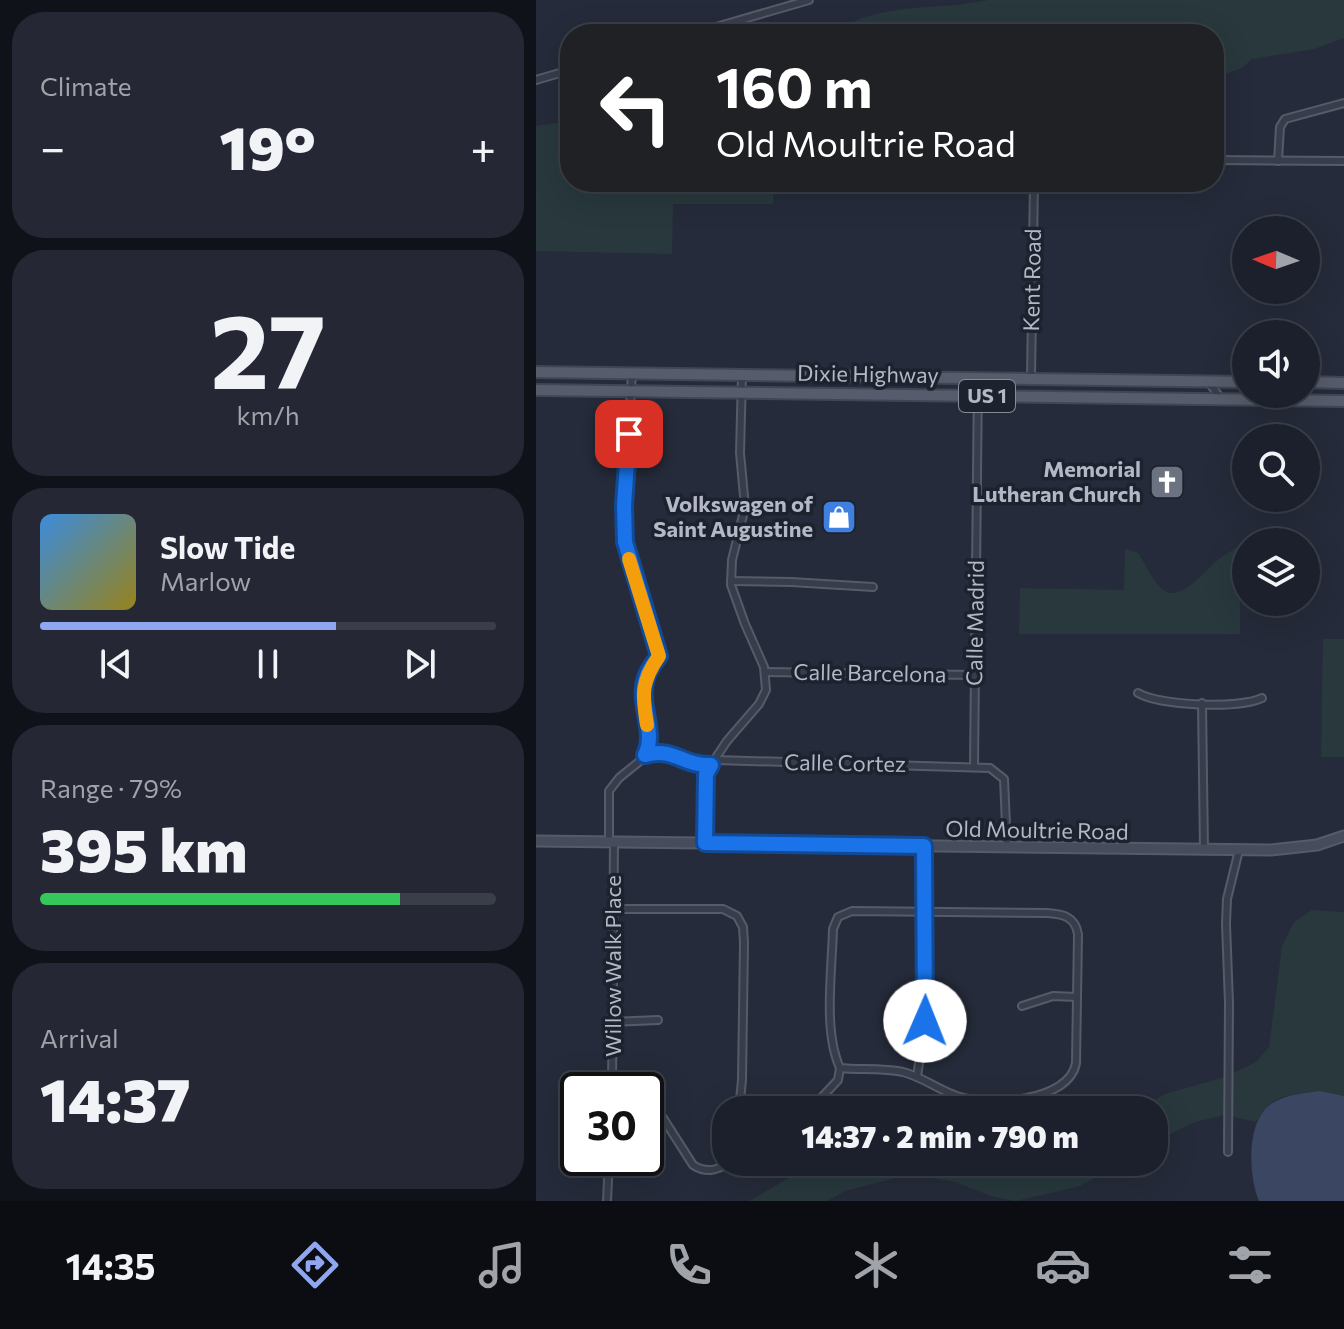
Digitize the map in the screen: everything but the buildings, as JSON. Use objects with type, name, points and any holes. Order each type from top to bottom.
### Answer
[{"type":"main road","name":"US 1","points":[[536,372],[1232,382]]},
{"type":"main road","points":[[1320,382],[1344,383]]},
{"type":"main road","name":"Dixie Highway","points":[[536,390],[1344,401]]},
{"type":"main road","name":"Old Moultrie Road","points":[[536,841],[1239,850],[1297,849],[1344,836]]},
{"type":"street","points":[[726,24],[809,0]]},
{"type":"street","points":[[536,80],[560,73]]},
{"type":"street","points":[[1278,161],[1280,127],[1285,119],[1344,103]]},
{"type":"street","points":[[1224,160],[1344,161]]},
{"type":"street","name":"Kent Road","points":[[1031,378],[1034,192]]},
{"type":"street","points":[[632,373],[624,505],[625,542],[659,656],[643,688],[649,744],[645,755]]},
{"type":"street","points":[[705,843],[706,774],[727,741],[765,694],[765,672],[737,605],[731,581],[732,560],[745,507],[740,453],[742,375]]},
{"type":"street","name":"Calle Madrid","points":[[974,766],[978,378]]},
{"type":"street","points":[[1208,381],[1221,399]]},
{"type":"street","points":[[731,581],[873,587]]},
{"type":"street","name":"Calle Barcelona","points":[[765,672],[974,675]]},
{"type":"street","points":[[1138,693],[1165,703],[1247,703],[1262,698]]},
{"type":"street","points":[[1202,703],[1204,850]]},
{"type":"street","name":"Calle Cortez","points":[[645,755],[666,752],[694,764],[974,766]]},
{"type":"street","name":"Willow Walk Place","points":[[612,1072],[613,909],[609,791],[645,755]]},
{"type":"street","points":[[974,766],[990,768],[1004,779],[1007,847]]},
{"type":"street","points":[[917,1077],[925,1021],[927,912],[924,846]]},
{"type":"street","points":[[1228,1152],[1227,899],[1239,850]]},
{"type":"street","points":[[613,909],[723,909],[737,916],[743,927],[744,943],[740,1096]]},
{"type":"street","points":[[823,1096],[838,1080],[840,1068],[833,1052],[831,1031],[833,929],[835,919],[842,914],[852,911],[1047,913],[1065,915],[1075,924],[1078,934],[1075,1071],[1069,1080],[1035,1096],[976,1100],[949,1093],[899,1071],[840,1068]]},
{"type":"street","points":[[1022,1006],[1053,996],[1077,997]]},
{"type":"street","points":[[611,1022],[658,1020]]},
{"type":"street","points":[[664,1120],[684,1153],[700,1170],[712,1171]]},
{"type":"street","points":[[607,1201],[608,1176]]},
{"type":"shaded area","points":[[988,0],[1344,0],[1344,38],[1314,49],[1252,59],[1242,68],[1224,74],[1224,24],[848,24],[888,11]]},
{"type":"shaded area","points":[[560,122],[560,192],[773,192],[773,204],[673,204],[672,254],[536,251],[536,126]]},
{"type":"shaded area","points":[[1125,549],[1138,553],[1158,585],[1173,593],[1188,587],[1232,550],[1232,616],[1240,616],[1240,634],[1019,634],[1020,588],[1124,590]]},
{"type":"shaded area","points":[[1323,639],[1344,639],[1344,757],[1321,757]]},
{"type":"shaded area","points":[[1312,910],[1344,912],[1344,1096],[1327,1093],[1289,1095],[1270,1104],[1256,1122],[1224,1115],[1195,1122],[1168,1135],[1168,1096],[1162,1096],[1225,1077],[1256,1062],[1269,1047],[1282,946],[1294,922]]},
{"type":"shaded area","points":[[793,1176],[903,1176],[845,1191],[827,1201],[749,1201]]},
{"type":"shaded area","points":[[922,1176],[1098,1176],[1080,1186],[1016,1201],[991,1196],[955,1182]]},
{"type":"water","points":[[1320,1091],[1344,1096],[1344,1201],[1259,1201],[1251,1162],[1254,1132],[1259,1119],[1266,1108],[1276,1101]]},
{"type":"slow traffic","points":[[629,559],[659,656],[643,688],[647,725]]},
{"type":"place","name":"Memorial Lutheran Church","points":[[1167,482]]},
{"type":"place","name":"Volkswagen of Saint Augustine","points":[[839,517]]},
{"type":"route","points":[[629,434],[625,542],[659,656],[643,688],[649,734],[645,755],[666,752],[694,764],[711,765],[706,774],[705,843],[924,846],[927,901],[925,1021]]}]
